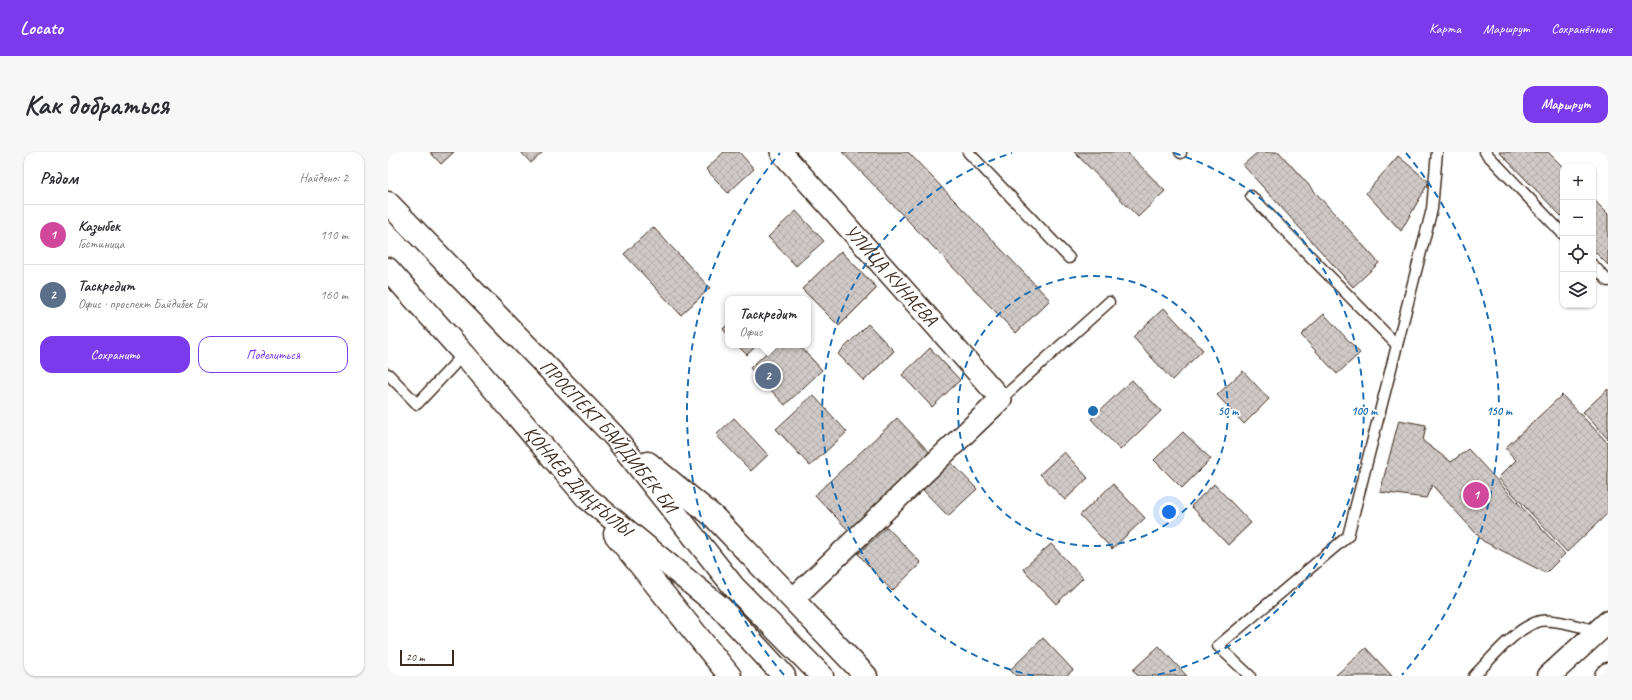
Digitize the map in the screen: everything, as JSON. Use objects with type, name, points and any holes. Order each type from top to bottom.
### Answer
[{"type":"main road","name":"ПРОСПЕКТ БАЙДИБЕК БИ","points":[[388,203],[614,436],[734,587],[822,676]]},
{"type":"main road","name":"ҚОНАЕВ ДАҢҒЫЛЫ","points":[[388,269],[464,354],[587,498],[720,607],[784,676]]},
{"type":"main road","points":[[614,436],[714,517],[866,676]]},
{"type":"main road","points":[[587,498],[730,676]]},
{"type":"main road","points":[[1549,676],[1603,626]]},
{"type":"street","name":"УЛИЦА КУНАЕВА","points":[[781,152],[1001,399]]},
{"type":"street","points":[[793,599],[1001,399]]},
{"type":"lane","points":[[968,152],[1069,258]]},
{"type":"lane","points":[[1250,676],[1218,646],[1348,536],[1432,209],[1437,152]]},
{"type":"lane","points":[[1485,152],[1560,231]]},
{"type":"lane","points":[[1251,196],[1397,345]]},
{"type":"lane","points":[[1596,268],[1608,281]]},
{"type":"lane","points":[[1001,399],[1109,302]]},
{"type":"lane","points":[[388,374],[417,404],[464,354]]},
{"type":"lane","points":[[1474,676],[1518,632],[1541,621],[1603,626]]},
{"type":"building","points":[[430,152],[454,152],[441,164]]},
{"type":"building","points":[[521,152],[543,152],[531,163]]},
{"type":"building","points":[[724,152],[739,152],[754,169],[728,193],[706,169]]},
{"type":"building","points":[[842,152],[908,152],[1050,300],[1016,333]]},
{"type":"building","points":[[1074,152],[1127,152],[1165,191],[1138,217]]},
{"type":"building","points":[[1258,152],[1279,152],[1379,263],[1353,287],[1243,165]]},
{"type":"building","points":[[1499,152],[1548,152],[1560,164],[1560,215]]},
{"type":"building","points":[[1398,156],[1429,182],[1401,231],[1366,193]]},
{"type":"building","points":[[1596,202],[1608,214],[1608,265],[1596,253]]},
{"type":"building","points":[[796,211],[824,241],[796,266],[768,237]]},
{"type":"building","points":[[653,227],[710,288],[681,315],[624,254]]},
{"type":"building","points":[[841,251],[877,288],[839,326],[811,298],[811,296],[809,296],[802,289]]},
{"type":"building","points":[[1164,308],[1203,350],[1172,380],[1133,337]]},
{"type":"building","points":[[1324,314],[1360,353],[1337,374],[1301,335]]},
{"type":"building","points":[[868,324],[894,351],[864,381],[838,354]]},
{"type":"building","points":[[740,348],[754,348],[747,355]]},
{"type":"building","points":[[772,348],[802,348],[822,370],[785,405],[750,368]]},
{"type":"building","points":[[930,348],[960,380],[932,407],[902,375]]},
{"type":"building","points":[[1243,371],[1269,399],[1244,424],[1217,395]]},
{"type":"building","points":[[1132,380],[1161,411],[1120,450],[1091,419]]},
{"type":"building","points":[[1608,389],[1608,439],[1583,412]]},
{"type":"building","points":[[813,395],[847,432],[810,466],[776,429]]},
{"type":"building","points":[[1562,395],[1608,443],[1608,513],[1567,552],[1498,478],[1516,460],[1505,448]]},
{"type":"building","points":[[734,418],[768,455],[751,471],[716,435]]},
{"type":"building","points":[[897,418],[932,455],[850,532],[815,495]]},
{"type":"building","points":[[1399,420],[1426,425],[1423,441],[1451,462],[1468,449],[1565,554],[1546,573],[1483,541],[1432,485],[1426,498],[1380,492]]},
{"type":"building","points":[[1183,432],[1211,459],[1182,488],[1154,460]]},
{"type":"building","points":[[1064,452],[1088,478],[1065,500],[1040,474]]},
{"type":"building","points":[[950,461],[977,489],[948,516],[921,488]]},
{"type":"building","points":[[1113,484],[1145,518],[1112,549],[1080,515]]},
{"type":"building","points":[[1214,484],[1251,523],[1228,545],[1191,506]]},
{"type":"building","points":[[887,527],[921,563],[892,591],[858,554]]},
{"type":"building","points":[[1051,544],[1083,578],[1056,604],[1023,569]]},
{"type":"building","points":[[1043,638],[1073,670],[1066,676],[1016,676],[1010,670]]},
{"type":"building","points":[[1159,646],[1187,676],[1138,676],[1133,670]]},
{"type":"building","points":[[1366,648],[1392,676],[1335,676]]},
{"type":"place","name":"Таскредит","points":[[768,376]]},
{"type":"place","name":"Казыбек","points":[[1476,495]]}]
